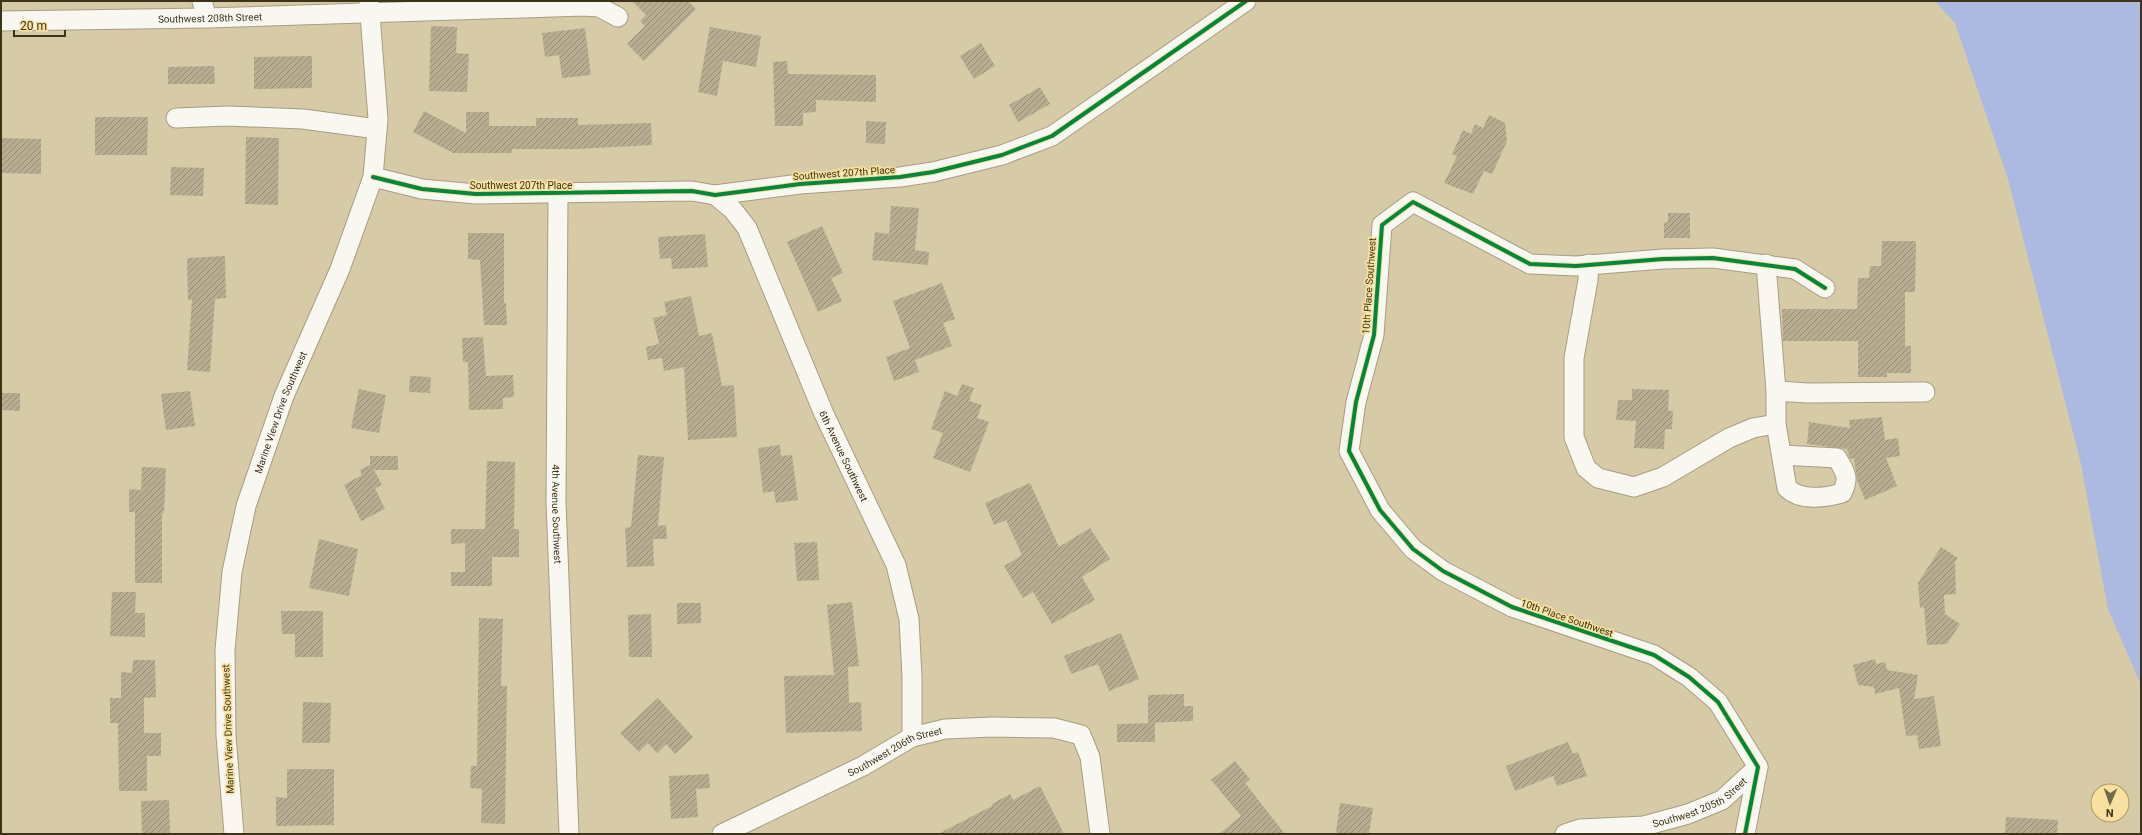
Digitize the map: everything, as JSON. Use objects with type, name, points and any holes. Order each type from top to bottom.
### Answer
[{"type":"street","name":"Southwest 207th Place","points":[[373,177],[422,189],[476,194],[692,191],[715,195],[800,184],[900,177],[934,172],[1002,155],[1052,136],[1246,1]]},
{"type":"street","name":"Southwest 208th Street","points":[[1,21],[204,10],[370,7],[584,6],[599,7],[618,17]]},
{"type":"street","name":"Marine View Drive Southwest","points":[[234,834],[226,736],[225,650],[232,572],[246,506],[284,396],[340,269],[373,177],[378,120],[370,7]]},
{"type":"street","points":[[176,118],[228,116],[303,119],[377,129]]},
{"type":"street","name":"4th Avenue Southwest","points":[[558,194],[556,503],[569,834]]},
{"type":"street","name":"6th Avenue Southwest","points":[[715,195],[733,210],[747,228],[824,414],[896,565],[909,619],[912,677],[912,737]]},
{"type":"street","name":"10th Place Southwest","points":[[1758,767],[1718,702],[1689,677],[1654,655],[1512,607],[1443,571],[1413,549],[1380,510],[1349,451],[1356,402],[1374,336],[1382,225],[1413,202],[1530,264],[1576,266],[1663,258],[1713,258],[1795,269],[1825,288]]},
{"type":"street","points":[[1589,264],[1588,280],[1574,358],[1574,437],[1586,468],[1598,478],[1634,487],[1663,477],[1729,438],[1753,428],[1776,424]]},
{"type":"street","points":[[1766,264],[1776,391],[1776,424],[1782,455]]},
{"type":"street","points":[[1776,391],[1808,393],[1925,392]]},
{"type":"street","name":"Southwest 206th Street","points":[[722,834],[863,766],[912,737],[945,730],[992,727],[1054,728],[1080,735],[1090,757],[1100,834]]},
{"type":"street","points":[[1745,834],[1758,767]]},
{"type":"street","name":"Southwest 205th Street","points":[[1565,834],[1580,829],[1644,826],[1688,814],[1722,800],[1758,767]]},
{"type":"water","points":[[1935,1],[2141,1],[2141,685],[2108,609],[2081,464],[2008,179],[1955,23]]},
{"type":"building","points":[[632,1],[688,1],[696,9],[644,61],[627,44],[645,26],[640,21],[646,15]]},
{"type":"building","points":[[431,26],[457,27],[456,53],[469,54],[467,92],[429,91]]},
{"type":"building","points":[[710,27],[761,36],[756,67],[723,61],[717,96],[698,92]]},
{"type":"building","points":[[585,28],[591,75],[562,78],[559,55],[545,57],[542,33]]},
{"type":"building","points":[[981,43],[995,66],[974,79],[960,56]]},
{"type":"building","points":[[312,56],[312,88],[254,89],[254,57]]},
{"type":"building","points":[[787,61],[788,74],[876,75],[876,102],[816,100],[816,112],[803,113],[803,126],[775,126],[773,62]]},
{"type":"building","points":[[214,66],[215,84],[168,84],[168,67]]},
{"type":"building","points":[[1040,87],[1050,104],[1018,122],[1009,105]]},
{"type":"building","points":[[424,111],[466,133],[466,112],[489,112],[489,126],[536,126],[536,118],[578,118],[578,125],[651,123],[652,145],[577,149],[512,149],[512,153],[453,153],[413,132]]},
{"type":"building","points":[[1489,115],[1505,123],[1507,141],[1492,174],[1484,171],[1473,194],[1444,183],[1457,156],[1452,154],[1463,130],[1471,134],[1475,124],[1483,128]]},
{"type":"building","points":[[95,117],[148,117],[147,155],[95,155]]},
{"type":"building","points":[[866,121],[886,122],[885,144],[866,143]]},
{"type":"building","points":[[246,137],[279,138],[278,205],[245,204]]},
{"type":"building","points":[[1,138],[41,139],[41,174],[1,173]]},
{"type":"building","points":[[171,167],[204,168],[203,196],[170,195]]},
{"type":"building","points":[[891,206],[919,208],[915,250],[929,252],[928,265],[872,260],[875,232],[889,234]]},
{"type":"building","points":[[1668,213],[1690,213],[1690,238],[1664,238],[1664,223],[1668,222]]},
{"type":"building","points":[[822,226],[843,273],[831,278],[842,301],[818,312],[787,242]]},
{"type":"building","points":[[468,233],[504,233],[504,303],[506,303],[507,325],[484,325],[480,260],[468,259]]},
{"type":"building","points":[[705,234],[708,267],[672,269],[671,258],[660,259],[658,237]]},
{"type":"building","points":[[1882,241],[1916,241],[1915,292],[1905,292],[1905,346],[1911,346],[1911,373],[1887,373],[1887,377],[1858,377],[1858,341],[1783,341],[1782,309],[1857,309],[1858,278],[1869,278],[1870,266],[1881,266]]},
{"type":"building","points":[[225,256],[226,298],[215,299],[210,372],[187,370],[192,300],[188,300],[187,258]]},
{"type":"building","points":[[942,283],[955,319],[943,323],[952,346],[915,360],[919,372],[894,381],[886,357],[910,348],[893,301]]},
{"type":"building","points":[[691,296],[699,336],[712,333],[722,386],[734,385],[737,437],[688,440],[684,367],[664,371],[662,358],[648,360],[646,347],[659,344],[653,318],[667,315],[664,302]]},
{"type":"building","points":[[483,337],[486,376],[513,375],[514,397],[503,398],[503,409],[469,410],[468,362],[463,362],[462,338]]},
{"type":"building","points":[[410,376],[431,377],[430,393],[409,392]]},
{"type":"building","points":[[962,384],[974,388],[969,401],[982,405],[977,418],[989,422],[970,472],[933,458],[943,433],[931,429],[945,391],[957,396]]},
{"type":"building","points":[[359,389],[386,395],[379,433],[351,428]]},
{"type":"building","points":[[1632,389],[1669,390],[1668,411],[1673,411],[1672,429],[1665,429],[1664,449],[1634,448],[1636,421],[1616,420],[1618,400],[1632,400]]},
{"type":"building","points":[[190,391],[195,426],[166,430],[161,394]]},
{"type":"building","points":[[1,393],[20,393],[20,411],[1,410]]},
{"type":"building","points":[[1882,417],[1885,440],[1898,438],[1900,456],[1886,458],[1897,486],[1865,500],[1857,480],[1854,458],[1850,459],[1847,449],[1807,444],[1809,422],[1850,428],[1849,420]]},
{"type":"building","points":[[780,445],[781,456],[792,455],[798,500],[776,503],[774,491],[763,493],[758,448]]},
{"type":"building","points":[[638,455],[664,457],[658,526],[666,525],[667,539],[653,539],[654,566],[627,567],[625,528],[631,527]]},
{"type":"building","points":[[370,456],[398,456],[398,470],[374,470],[382,485],[375,488],[385,509],[361,521],[344,485],[362,475],[360,470],[370,465]]},
{"type":"building","points":[[487,461],[515,462],[514,529],[519,529],[519,557],[492,557],[492,586],[451,586],[451,572],[465,572],[465,543],[451,544],[451,529],[485,529]]},
{"type":"building","points":[[142,467],[166,468],[164,513],[162,513],[162,583],[135,583],[135,512],[129,512],[129,489],[141,490]]},
{"type":"building","points":[[1030,483],[1059,547],[1090,528],[1110,559],[1082,577],[1095,600],[1052,624],[1033,592],[1023,598],[1004,566],[1022,555],[1006,520],[994,525],[985,503]]},
{"type":"building","points":[[319,539],[358,549],[349,596],[309,588]]},
{"type":"building","points":[[817,542],[819,580],[797,581],[794,543]]},
{"type":"building","points":[[1941,547],[1958,558],[1955,562],[1956,594],[1944,595],[1945,614],[1960,624],[1947,644],[1927,645],[1924,607],[1920,608],[1918,583]]},
{"type":"building","points":[[112,592],[136,592],[135,613],[145,613],[145,637],[110,636]]},
{"type":"building","points":[[852,602],[859,666],[848,667],[849,703],[861,702],[862,731],[786,733],[784,676],[834,675],[827,605]]},
{"type":"building","points":[[677,603],[701,603],[701,623],[677,624]]},
{"type":"building","points":[[281,611],[323,611],[323,657],[295,657],[295,634],[282,634]]},
{"type":"building","points":[[651,614],[652,657],[629,657],[628,615]]},
{"type":"building","points":[[479,618],[503,619],[501,686],[507,686],[505,824],[481,823],[482,789],[470,788],[471,766],[477,766]]},
{"type":"building","points":[[1121,633],[1139,679],[1109,691],[1098,664],[1071,674],[1064,656]]},
{"type":"building","points":[[1875,659],[1876,664],[1885,662],[1887,670],[1918,675],[1914,699],[1934,696],[1941,746],[1919,749],[1917,735],[1906,736],[1899,688],[1875,694],[1874,687],[1858,685],[1853,665]]},
{"type":"building","points":[[133,660],[155,660],[156,697],[144,698],[144,733],[161,733],[161,756],[147,756],[147,791],[119,791],[118,723],[110,723],[110,698],[121,698],[121,672],[132,673]]},
{"type":"building","points":[[1184,694],[1184,706],[1193,706],[1193,721],[1148,723],[1148,695]]},
{"type":"building","points":[[658,698],[693,737],[675,754],[666,744],[657,753],[648,743],[639,752],[620,733]]},
{"type":"building","points":[[303,702],[331,703],[330,743],[302,743]]},
{"type":"building","points":[[1155,723],[1155,742],[1117,742],[1117,724]]},
{"type":"building","points":[[1568,742],[1573,754],[1578,752],[1587,776],[1557,786],[1553,776],[1515,791],[1506,766]]},
{"type":"building","points":[[1235,761],[1250,779],[1245,783],[1285,834],[1219,834],[1241,816],[1211,780]]},
{"type":"building","points":[[287,769],[334,769],[334,825],[276,826],[276,797],[287,798]]},
{"type":"building","points":[[709,774],[710,788],[696,789],[698,817],[671,819],[669,776]]},
{"type":"building","points":[[1040,786],[1064,834],[938,834],[992,806],[992,804],[1010,794],[1013,800]]},
{"type":"building","points":[[169,800],[170,834],[142,834],[141,801]]},
{"type":"building","points":[[1340,803],[1373,808],[1369,834],[1341,834],[1336,832]]},
{"type":"building","points":[[2006,817],[2058,820],[2057,834],[2005,834]]},
{"type":"cycle path","points":[[373,177],[422,189],[476,194],[692,191],[715,195],[800,184],[900,177],[933,172],[1002,155],[1052,136],[1246,1]]},
{"type":"cycle path","points":[[1745,834],[1758,767],[1718,702],[1689,677],[1654,655],[1512,607],[1443,571],[1413,549],[1380,510],[1349,451],[1356,402],[1374,335],[1382,225],[1413,202],[1530,264],[1576,266],[1663,259],[1713,258],[1795,269],[1825,288]]}]
